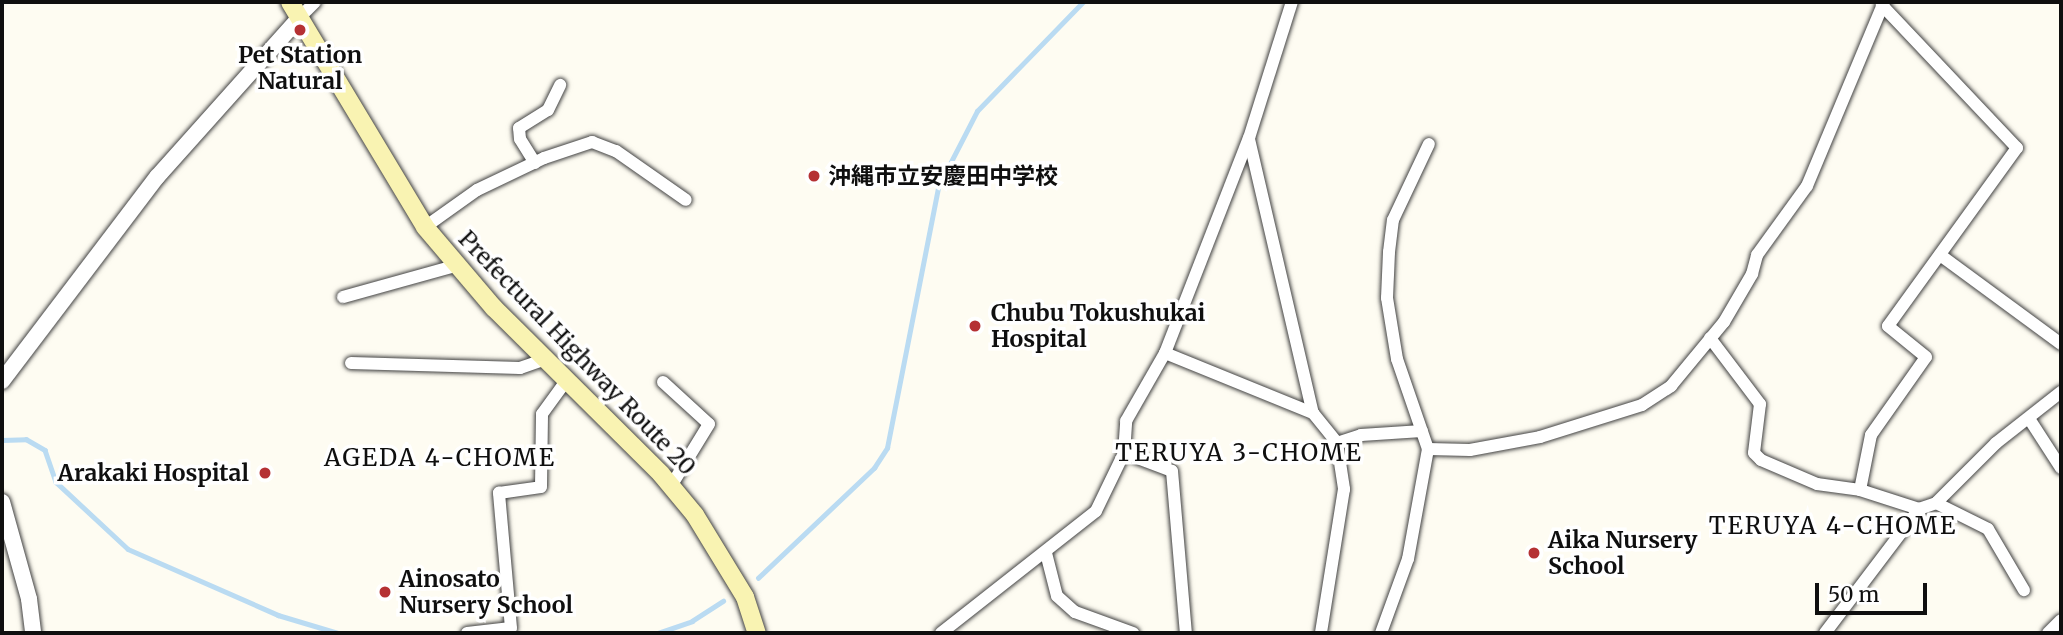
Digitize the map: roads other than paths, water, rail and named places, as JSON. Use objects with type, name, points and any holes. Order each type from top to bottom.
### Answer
[{"type":"main road","name":"Prefectural Highway Route 20","points":[[295,9],[425,227],[455,266],[543,360],[671,486],[725,561],[757,633]]},
{"type":"street","points":[[2,381],[157,177],[295,9],[315,2]]},
{"type":"street","points":[[941,633],[1096,511],[1124,453],[1126,421],[1165,353],[1249,138],[1293,2]]},
{"type":"street","points":[[1428,449],[1469,450],[1540,437],[1642,405],[1671,386],[1710,338],[1752,274],[1757,256],[1807,186],[1883,4],[2017,148],[1888,326],[1926,357],[1871,435],[1860,490]]},
{"type":"street","points":[[536,163],[520,139],[519,128],[548,110],[561,85]]},
{"type":"street","points":[[1249,138],[1313,414],[1337,443],[1344,489],[1342,522],[1321,633]]},
{"type":"street","points":[[425,227],[477,190],[536,163],[592,142],[616,151],[686,200]]},
{"type":"street","points":[[1381,633],[1408,559],[1428,449],[1397,359],[1387,298],[1393,220],[1429,144]]},
{"type":"street","points":[[1940,255],[2061,344]]},
{"type":"street","points":[[343,297],[455,266]]},
{"type":"street","points":[[1710,338],[1759,404],[1754,453],[1761,460],[1817,484],[1860,490],[1919,509]]},
{"type":"street","points":[[1165,353],[1313,414]]},
{"type":"street","points":[[351,363],[520,368],[543,360]]},
{"type":"street","points":[[467,633],[510,628],[499,493],[541,487],[542,414],[565,382]]},
{"type":"street","points":[[663,383],[709,424],[671,486]]},
{"type":"street","points":[[1825,633],[1919,509],[1936,503],[1996,443],[2030,420],[2061,392]]},
{"type":"street","points":[[2030,420],[2061,468]]},
{"type":"street","points":[[1337,443],[1361,435],[1422,430]]},
{"type":"street","points":[[1124,453],[1172,471],[1186,633]]},
{"type":"street","points":[[2,502],[29,599],[33,633]]},
{"type":"street","points":[[1936,503],[1988,529],[2024,590]]},
{"type":"street","points":[[1046,553],[1057,596],[1075,612],[1133,633]]},
{"type":"street","points":[[2048,633],[2061,620]]},
{"type":"waterway","points":[[758,578],[874,468],[887,448],[938,187],[977,111],[1083,2]]},
{"type":"waterway","points":[[2,440],[26,439],[45,450],[56,482],[128,549],[278,615],[338,633]]},
{"type":"waterway","points":[[658,633],[692,621],[723,601]]},
{"type":"place","name":"Pet Station Natural","points":[[300,30]]},
{"type":"place","name":"沖縄市立安慶田中学校","points":[[814,176]]},
{"type":"place","name":"Chubu Tokushukai Hospital","points":[[975,326]]},
{"type":"place","name":"Arakaki Hospital","points":[[265,473]]},
{"type":"place","name":"Aika Nursery School","points":[[1534,553]]},
{"type":"place","name":"Ainosato Nursery School","points":[[385,592]]},
{"type":"district","name":"TERUYA 3-CHOME","points":[[1239,453]]},
{"type":"district","name":"AGEDA 4-CHOME","points":[[440,458]]},
{"type":"district","name":"TERUYA 4-CHOME","points":[[1833,526]]}]
